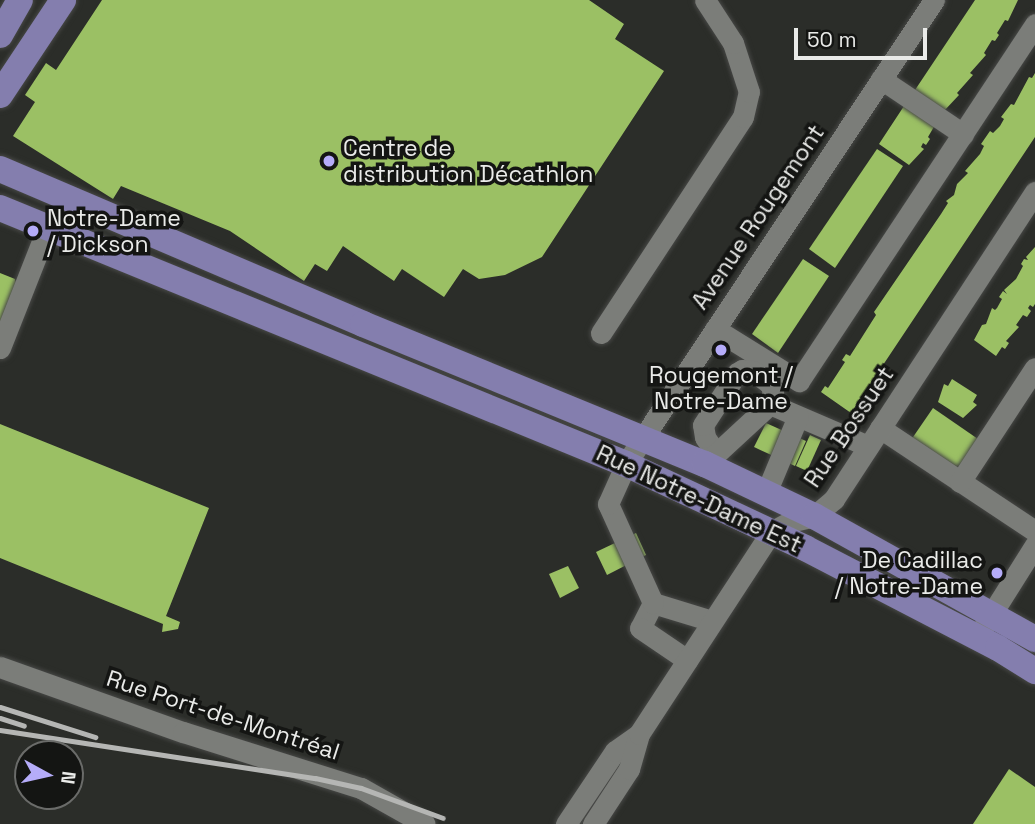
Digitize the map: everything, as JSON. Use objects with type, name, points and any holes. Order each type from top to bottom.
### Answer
[{"type":"main road","points":[[0,20],[18,0]]},
{"type":"main road","points":[[0,35],[18,0]]},
{"type":"main road","points":[[0,95],[63,0]]},
{"type":"main road","name":"Rue Notre-Dame Est","points":[[0,169],[363,324],[643,438],[710,458],[766,493],[814,516],[1035,639]]},
{"type":"main road","name":"Rue Notre-Dame Est","points":[[0,208],[626,464],[771,533],[977,637],[1035,671]]},
{"type":"main road","points":[[352,351],[363,324]]},
{"type":"street","points":[[601,333],[743,117],[749,92],[733,43],[705,0]]},
{"type":"street","name":"Avenue Rougemont","points":[[653,603],[608,504],[626,464],[934,0]]},
{"type":"street","points":[[715,329],[799,381],[1035,24]]},
{"type":"street","points":[[881,79],[962,134]]},
{"type":"street","name":"Rue Bossuet","points":[[771,533],[789,522],[814,516],[834,499],[1035,192]]},
{"type":"street","points":[[0,348],[48,226]]},
{"type":"street","points":[[960,482],[1035,368]]},
{"type":"street","points":[[747,369],[770,384],[770,404],[710,458],[703,425],[737,373],[747,369]]},
{"type":"street","points":[[770,404],[868,446]]},
{"type":"street","points":[[766,493],[798,416]]},
{"type":"street","points":[[880,428],[1035,531]]},
{"type":"street","points":[[593,824],[629,769],[639,733],[771,533]]},
{"type":"street","points":[[977,637],[1035,545]]},
{"type":"street","points":[[687,660],[640,628],[653,603],[712,621]]},
{"type":"street","name":"Rue Port-de-Montréal","points":[[0,667],[183,732],[361,788],[425,824]]},
{"type":"street","points":[[566,824],[615,751],[639,733]]},
{"type":"building","name":"Centre de distribution Décathlon","points":[[102,0],[589,0],[624,24],[615,39],[664,71],[542,257],[505,275],[479,279],[463,269],[444,297],[402,269],[394,281],[343,246],[327,271],[315,264],[304,281],[230,231],[121,186],[113,199],[13,136],[35,102],[25,95],[46,63],[56,70]]},
{"type":"building","points":[[975,0],[1018,0],[1008,21],[1005,20],[997,33],[999,35],[995,41],[992,40],[984,53],[986,55],[970,73],[973,75],[944,111],[915,90]]},
{"type":"building","points":[[1035,73],[1035,137],[851,413],[821,392],[825,386],[828,388],[845,362],[842,360],[846,354],[850,356],[876,315],[874,312],[941,214],[948,203],[946,201],[954,195],[957,184],[968,173],[965,171],[980,154],[984,146],[981,144],[990,131],[993,133],[1000,126],[1004,119],[1001,117],[1011,104],[1014,105],[1029,77],[1032,78]]},
{"type":"building","points":[[904,106],[935,125],[928,137],[930,139],[921,147],[924,149],[909,165],[879,144]]},
{"type":"building","points":[[877,149],[903,166],[835,268],[809,249]]},
{"type":"building","points":[[1035,247],[1035,304],[1033,307],[1030,305],[1028,308],[1031,311],[1027,317],[1023,315],[1016,325],[1019,327],[1006,341],[1009,343],[1005,349],[1002,347],[996,356],[974,340],[982,325],[986,324],[992,308],[997,308],[1002,299],[999,297],[1003,291],[1007,294],[1004,290],[1016,279],[1023,266],[1021,264],[1024,259],[1028,260],[1026,257]]},
{"type":"building","points":[[803,259],[829,276],[778,353],[752,334]]},
{"type":"building","points":[[0,273],[15,279],[16,283],[0,332]]},
{"type":"building","points":[[952,379],[977,395],[973,402],[977,405],[963,418],[938,402],[944,384],[948,386]]},
{"type":"building","points":[[933,408],[978,439],[957,470],[911,440]]},
{"type":"building","points":[[766,423],[806,441],[795,466],[754,447]]},
{"type":"building","points":[[0,424],[209,508],[166,616],[180,622],[178,629],[162,632],[163,624],[0,558]]},
{"type":"building","points":[[810,435],[821,440],[807,471],[796,466]]},
{"type":"building","points":[[636,533],[646,555],[607,575],[596,552]]},
{"type":"building","points":[[568,566],[579,588],[560,598],[549,574]]},
{"type":"building","points":[[1009,769],[1035,787],[1035,824],[973,824]]},
{"type":"railway","points":[[0,707],[95,737]]},
{"type":"railway","points":[[0,718],[24,726]]},
{"type":"railway","points":[[0,730],[315,778],[361,788],[443,818]]},
{"type":"place","name":"Centre de distribution Décathlon","points":[[329,161]]},
{"type":"place","name":"Notre-Dame / Dickson","points":[[33,231]]},
{"type":"place","name":"Rougemont / Notre-Dame","points":[[721,350]]},
{"type":"place","name":"De Cadillac / Notre-Dame","points":[[997,573]]}]
